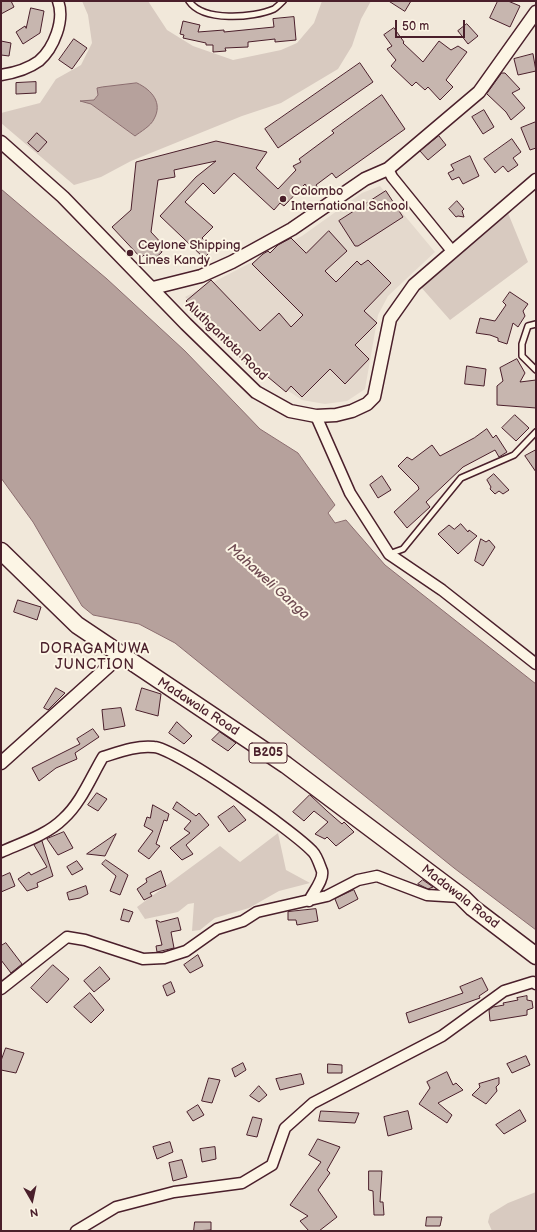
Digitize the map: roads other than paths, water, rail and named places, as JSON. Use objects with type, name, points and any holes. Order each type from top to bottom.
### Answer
[{"type":"main road","name":"Madawala Road","points":[[1,551],[77,625],[120,656],[286,765],[462,897],[473,908],[536,956]]},
{"type":"street","points":[[1,75],[18,72],[39,60],[57,36],[60,8],[58,1]]},
{"type":"street","points":[[153,288],[202,276],[232,262],[292,230],[365,178],[388,169],[480,92],[536,12]]},
{"type":"street","name":"Aluthgantota Road","points":[[1,142],[63,197],[256,392],[290,411],[316,416],[336,415],[352,411],[367,404],[374,397],[390,318],[414,285],[536,180]]},
{"type":"street","points":[[388,169],[392,177],[452,251]]},
{"type":"street","points":[[316,416],[350,493],[389,554],[442,590],[536,664]]},
{"type":"street","points":[[1,763],[120,656]]},
{"type":"street","points":[[1,852],[43,832],[63,819],[75,805],[103,757],[134,748],[155,747],[180,757],[290,830],[314,853],[322,872],[322,880],[314,890],[309,901]]},
{"type":"street","points":[[1,989],[67,937],[85,940],[143,959],[164,958],[186,951],[217,929],[243,921],[257,912],[327,896],[358,880],[377,876],[427,895],[462,897]]},
{"type":"street","points":[[76,1231],[116,1207],[174,1192],[242,1183],[272,1165],[285,1128],[313,1104],[442,1036],[504,991],[533,982],[536,984]]},
{"type":"lane","points":[[189,1],[192,5],[210,15],[246,16],[275,9],[283,1]]},
{"type":"lane","points":[[536,324],[528,326],[522,344],[522,356],[536,370]]},
{"type":"lane","points":[[389,554],[403,549],[461,478],[514,455],[536,432]]},
{"type":"water","points":[[137,83],[151,93],[157,102],[157,108],[153,122],[135,136],[91,104],[80,101],[94,100],[98,95],[97,88]]},
{"type":"water","name":"Mahaweli Ganga","points":[[1,189],[107,279],[185,351],[260,429],[298,453],[335,505],[328,513],[335,523],[346,520],[385,565],[536,684],[536,930],[454,868],[175,643],[139,624],[93,615],[82,606],[33,522],[1,478]]},
{"type":"place","name":"Colombo International School","points":[[283,199]]},
{"type":"place","name":"Ceylone Shipping Lines Kandy","points":[[130,253]]},
{"type":"district","name":"DORAGAMUWA JUNCTION","points":[[95,658]]}]
